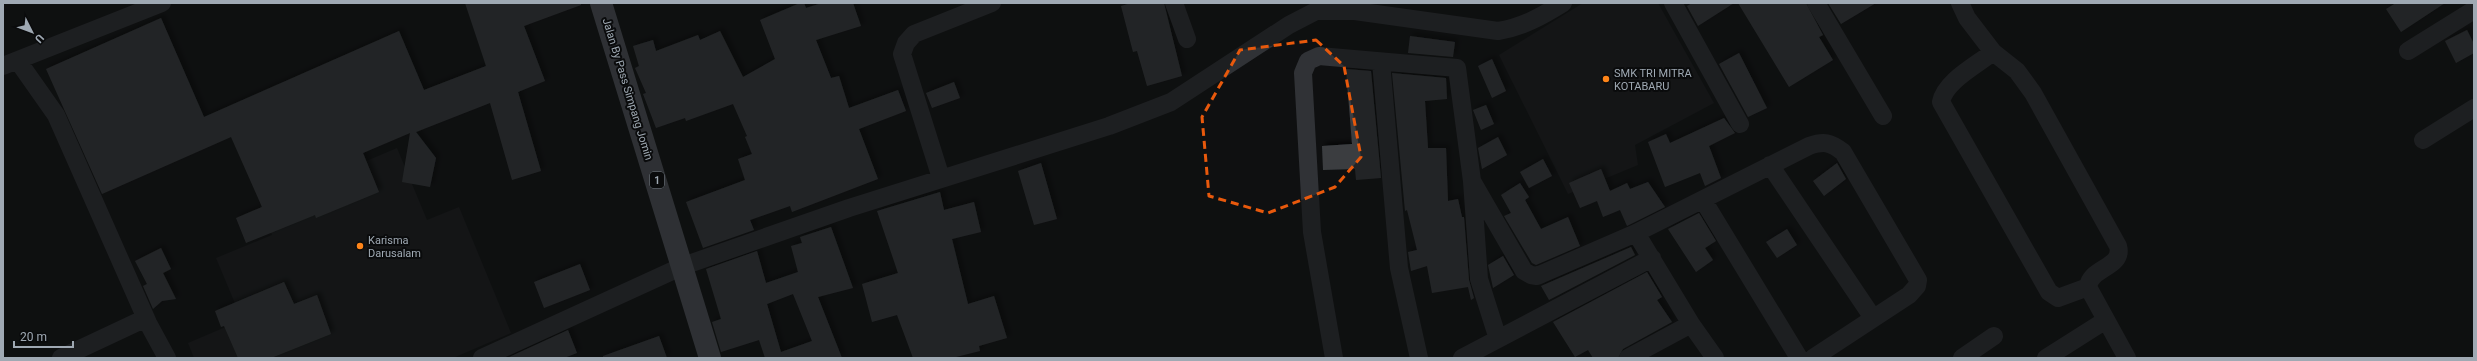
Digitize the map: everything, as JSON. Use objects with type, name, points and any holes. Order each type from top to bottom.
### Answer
[{"type":"highway","name":"Jalan By Pass Simpang Jomin","points":[[601,3],[710,358]]},
{"type":"street","points":[[162,3],[10,64],[56,115],[146,318],[167,358]]},
{"type":"street","points":[[940,178],[902,54],[906,43],[914,34],[992,3]]},
{"type":"street","points":[[1174,3],[1187,39]]},
{"type":"street","points":[[482,358],[683,266],[848,208],[1109,126],[1171,102],[1289,25],[1316,11],[1355,11],[1498,31],[1516,28],[1541,17],[1563,3]]},
{"type":"street","points":[[1673,3],[1740,124]]},
{"type":"street","points":[[1816,3],[1883,116]]},
{"type":"street","points":[[1960,3],[1967,18],[1993,52],[2017,71],[2033,93],[2118,246],[2118,257],[2112,264],[2093,276],[2088,287],[2058,298],[2049,292],[1941,102],[1945,91],[1954,82],[1993,52]]},
{"type":"street","points":[[2408,51],[2474,10]]},
{"type":"street","points":[[1334,358],[1312,232],[1303,73],[1308,61],[1319,56],[1457,68],[1472,181],[1479,279],[1498,339]]},
{"type":"street","points":[[1381,62],[1399,268],[1419,358]]},
{"type":"street","points":[[2422,140],[2474,108]]},
{"type":"street","points":[[1472,181],[1524,271],[1531,276],[1537,276],[1636,233],[1817,143],[1825,142],[1843,152],[1918,280],[1917,286],[1909,296],[1813,358]]},
{"type":"street","points":[[1770,166],[1873,318]]},
{"type":"street","points":[[1703,200],[1799,358]]},
{"type":"street","points":[[1636,233],[1691,324],[1716,358]]},
{"type":"street","points":[[1462,358],[1652,258]]},
{"type":"street","points":[[2088,287],[2127,358]]},
{"type":"street","points":[[61,358],[146,318]]},
{"type":"street","points":[[2046,358],[2106,320]]},
{"type":"street","points":[[1628,358],[1691,324]]},
{"type":"street","points":[[1962,358],[1994,336]]},
{"type":"highlighted area","points":[[1316,40],[1344,66],[1361,157],[1335,187],[1268,213],[1209,196],[1202,117],[1240,50]]},
{"type":"shaded area","name":"SMK TRI MITRA KOTABARU","points":[[1583,3],[1658,3],[1714,103],[1635,145],[1638,165],[1568,194],[1499,55]]},
{"type":"shaded area","name":"Karisma Darusalam","points":[[397,148],[427,220],[459,207],[511,333],[453,358],[194,358],[188,343],[242,320],[216,258],[272,235],[260,206]]},
{"type":"building","points":[[465,3],[581,3],[581,5],[524,26],[545,81],[518,92],[541,171],[512,180],[490,103],[416,132],[436,158],[430,187],[402,182],[410,133],[363,153],[379,192],[316,218],[315,215],[246,243],[236,218],[262,207],[231,137],[102,194],[46,69],[161,18],[204,117],[399,31],[424,90],[486,66]]},
{"type":"building","points":[[800,3],[804,3],[806,8],[822,3],[853,3],[861,26],[816,40],[831,78],[839,76],[849,108],[898,90],[906,111],[859,129],[878,179],[792,212],[790,206],[750,220],[754,230],[703,248],[686,202],[745,180],[738,159],[752,154],[745,137],[747,136],[733,104],[686,121],[685,118],[656,128],[643,94],[646,93],[635,68],[639,66],[633,46],[653,40],[656,51],[698,35],[700,40],[720,31],[743,77],[775,59],[760,20]]},
{"type":"building","points":[[1131,3],[1164,3],[1182,76],[1147,86],[1137,51],[1133,52],[1121,6]]},
{"type":"building","points":[[1692,3],[1734,3],[1698,26],[1687,6]]},
{"type":"building","points":[[1738,3],[1806,3],[1823,35],[1819,37],[1833,60],[1789,87]]},
{"type":"building","points":[[1828,3],[1876,3],[1841,24]]},
{"type":"building","points":[[2396,3],[2445,3],[2401,32],[2386,9]]},
{"type":"building","points":[[2467,30],[2474,44],[2474,53],[2456,63],[2445,41]]},
{"type":"building","points":[[1410,36],[1455,42],[1453,57],[1408,53]]},
{"type":"building","points":[[1739,53],[1767,108],[1748,117],[1719,64]]},
{"type":"building","points":[[1492,59],[1506,91],[1492,98],[1478,66]]},
{"type":"building","points":[[1346,69],[1371,71],[1381,178],[1356,180],[1355,169],[1323,170],[1322,146],[1352,144]]},
{"type":"building","points":[[1392,73],[1446,78],[1447,99],[1425,101],[1428,148],[1446,148],[1448,201],[1458,199],[1462,217],[1464,217],[1469,280],[1474,298],[1471,300],[1468,287],[1432,293],[1427,266],[1411,271],[1408,252],[1417,250],[1407,210],[1405,211]]},
{"type":"building","points":[[954,82],[960,98],[932,108],[926,93]]},
{"type":"building","points":[[1486,105],[1494,124],[1481,130],[1473,110]]},
{"type":"building","points":[[1724,118],[1735,133],[1709,146],[1721,178],[1705,186],[1700,173],[1665,187],[1648,142],[1666,134],[1670,143]]},
{"type":"building","points":[[1498,137],[1507,155],[1482,169],[1478,148]]},
{"type":"building","points":[[1543,159],[1552,176],[1529,188],[1520,172]]},
{"type":"building","points":[[1041,163],[1057,219],[1034,225],[1018,171]]},
{"type":"building","points":[[1837,163],[1846,179],[1824,196],[1813,181]]},
{"type":"building","points":[[1601,169],[1610,191],[1627,183],[1630,189],[1648,182],[1665,207],[1627,226],[1620,210],[1603,217],[1597,201],[1580,208],[1569,183]]},
{"type":"building","points":[[1520,183],[1529,197],[1525,200],[1541,229],[1568,217],[1580,246],[1536,265],[1532,263],[1504,216],[1511,213],[1501,195]]},
{"type":"building","points":[[940,192],[944,210],[974,202],[981,232],[952,239],[968,304],[994,296],[1007,338],[979,346],[980,351],[952,358],[913,358],[897,315],[872,322],[862,284],[898,273],[877,211]]},
{"type":"building","points":[[1699,213],[1716,241],[1705,248],[1713,260],[1696,272],[1668,229]]},
{"type":"building","points":[[831,227],[853,288],[818,297],[842,358],[765,358],[759,340],[721,352],[712,322],[721,319],[706,269],[757,251],[766,283],[798,272],[791,246],[802,243],[800,237]],"holes":[[[793,294],[812,341],[781,352],[767,304]]]},
{"type":"building","points":[[1787,229],[1797,245],[1777,258],[1766,242]]},
{"type":"building","points":[[1631,247],[1635,255],[1549,300],[1541,286]]},
{"type":"building","points":[[161,248],[171,269],[163,273],[176,299],[162,301],[153,309],[143,286],[147,284],[135,261]]},
{"type":"building","points":[[1503,256],[1514,275],[1493,288],[1488,265]]},
{"type":"building","points":[[580,264],[590,290],[544,308],[534,282]]},
{"type":"building","points":[[1647,272],[1662,297],[1657,300],[1672,322],[1623,349],[1618,358],[1593,358],[1588,350],[1575,357],[1553,322]]},
{"type":"building","points":[[284,282],[294,304],[317,295],[331,334],[271,358],[238,358],[224,326],[221,327],[215,311]]},
{"type":"building","points":[[568,330],[577,353],[564,358],[507,358]]},
{"type":"building","points":[[659,336],[667,358],[603,358],[603,356]]},
{"type":"place","name":"SMK TRI MITRA KOTABARU","points":[[1606,79]]},
{"type":"place","name":"Karisma Darusalam","points":[[360,246]]}]
